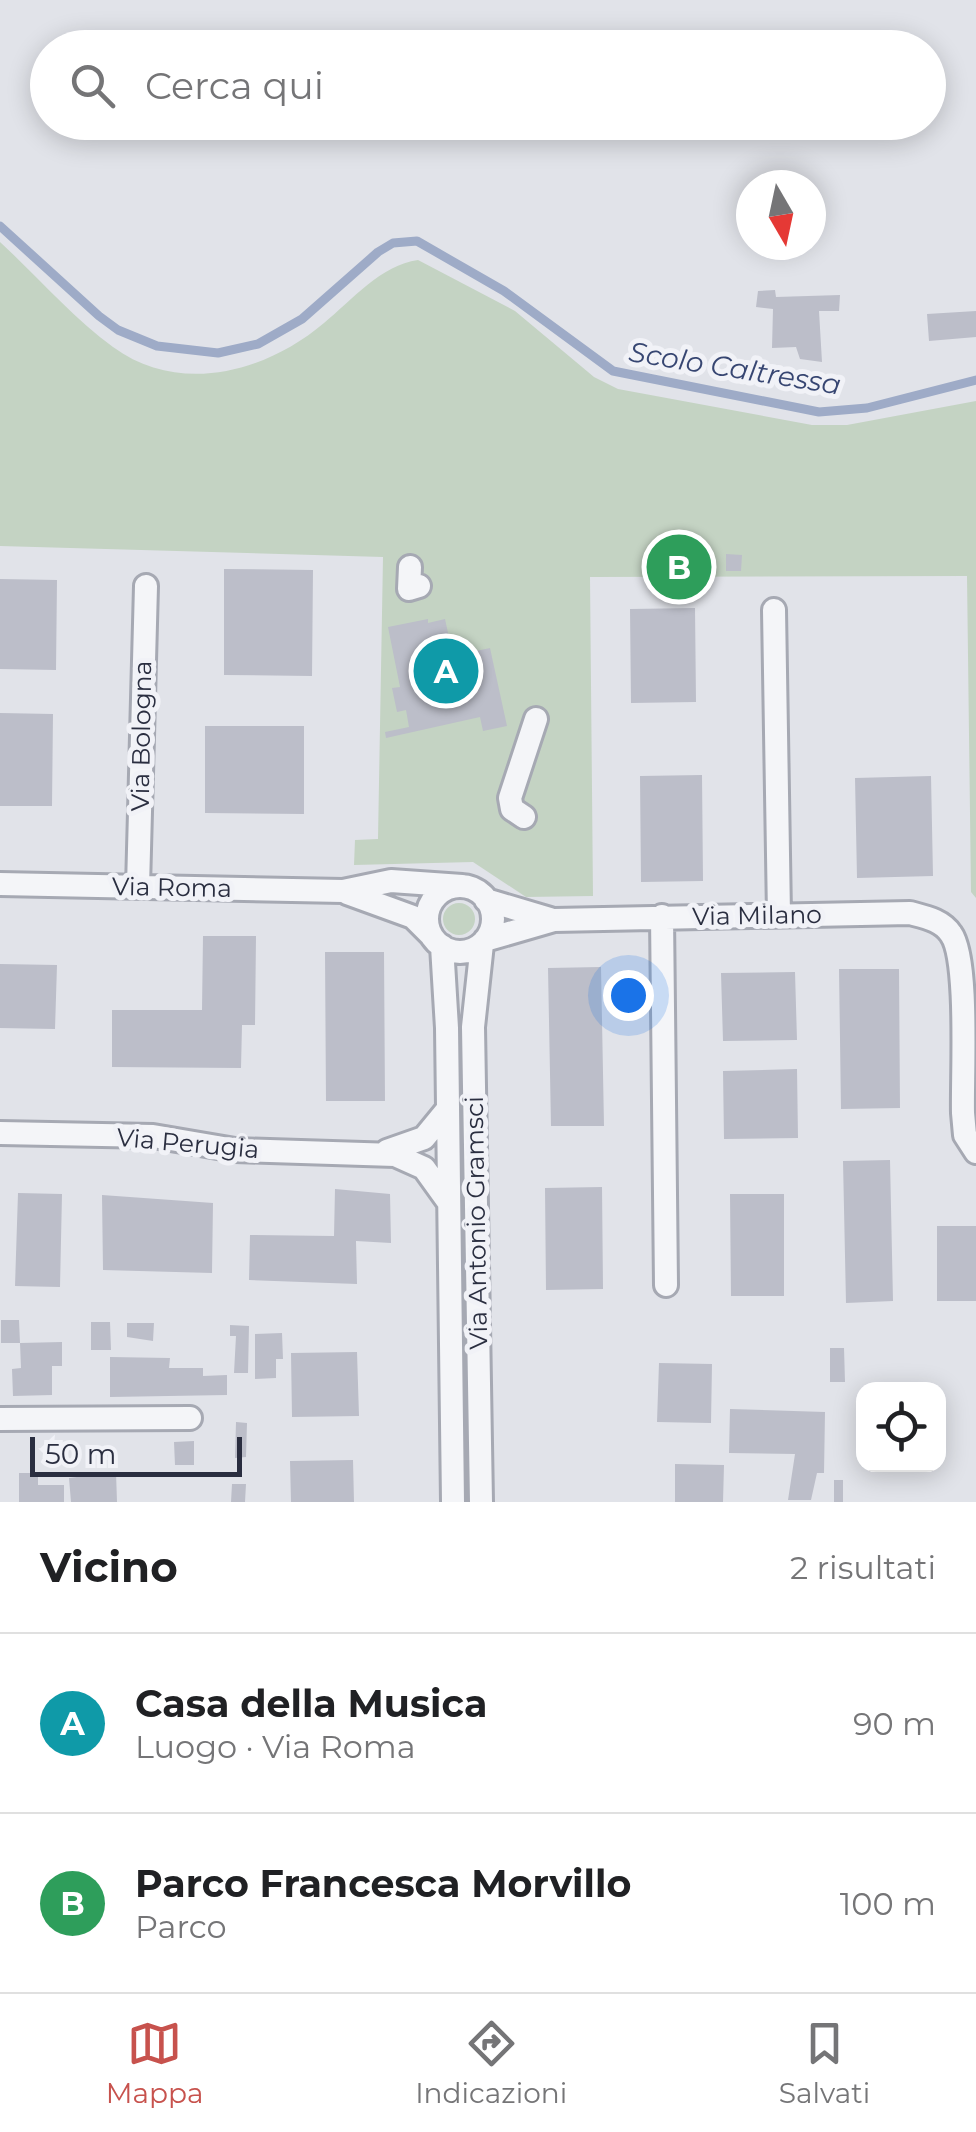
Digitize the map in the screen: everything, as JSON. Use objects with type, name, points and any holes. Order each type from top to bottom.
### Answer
[{"type":"street","name":"Via Bologna","points":[[138,887],[146,586]]},
{"type":"street","points":[[774,610],[779,915]]},
{"type":"street","points":[[524,817],[512,809],[510,798],[536,720]]},
{"type":"street","name":"Via Roma","points":[[0,884],[343,892],[391,881],[462,886]]},
{"type":"street","points":[[462,886],[486,900],[492,918],[484,942],[460,952],[436,940],[427,916],[435,898],[462,886]]},
{"type":"street","name":"Via Roma","points":[[343,892],[413,917],[436,940]]},
{"type":"street","name":"Via Milano","points":[[486,900],[554,920]]},
{"type":"street","name":"Via Milano","points":[[484,942],[554,920],[662,916],[910,913],[944,926],[960,951],[965,1135],[976,1152]]},
{"type":"street","points":[[662,916],[666,1285]]},
{"type":"street","name":"Via Antonio Gramsci","points":[[436,940],[447,1110],[453,1502]]},
{"type":"street","name":"Via Antonio Gramsci","points":[[482,1502],[473,1028],[484,942]]},
{"type":"street","name":"Via Perugia","points":[[377,1152],[424,1138],[447,1110]]},
{"type":"street","name":"Via Perugia","points":[[0,1133],[153,1136],[235,1150],[377,1152],[410,1160],[424,1168],[449,1203]]},
{"type":"street","points":[[0,1419],[190,1418]]},
{"type":"green space","points":[[0,242],[113,347],[166,371],[222,372],[276,354],[324,323],[379,276],[418,260],[515,311],[594,377],[618,389],[812,425],[847,425],[976,401],[976,898],[971,892],[967,576],[590,577],[593,896],[526,897],[473,862],[354,865],[355,840],[378,839],[383,557],[0,546]]},
{"type":"green space","points":[[459,903],[470,908],[475,919],[470,930],[459,935],[448,930],[443,919],[448,908]]},
{"type":"building","points":[[775,290],[776,297],[840,295],[839,311],[819,311],[822,362],[800,359],[796,347],[772,348],[773,309],[756,307],[758,291]]},
{"type":"building","points":[[976,311],[976,337],[929,341],[927,314]]},
{"type":"building","points":[[726,554],[742,555],[741,571],[726,571]]},
{"type":"building","points":[[224,569],[313,570],[312,676],[224,675]]},
{"type":"building","points":[[0,579],[57,580],[56,670],[0,669]]},
{"type":"building","points":[[695,608],[696,702],[631,703],[630,609]]},
{"type":"building","points":[[428,619],[428,623],[445,619],[453,656],[490,648],[507,726],[483,731],[480,717],[386,738],[385,732],[409,727],[406,710],[397,712],[392,688],[400,687],[388,627]]},
{"type":"building","points":[[0,713],[53,714],[52,806],[0,806]]},
{"type":"building","points":[[205,726],[304,726],[304,814],[205,813]]},
{"type":"building","points":[[702,775],[703,881],[641,882],[640,776]]},
{"type":"building","points":[[931,776],[933,876],[857,878],[855,778]]},
{"type":"building","points":[[203,936],[256,936],[255,1025],[242,1025],[241,1068],[112,1067],[112,1010],[202,1010]]},
{"type":"building","points":[[325,952],[384,952],[385,1101],[326,1101]]},
{"type":"building","points":[[0,964],[57,965],[55,1029],[0,1028]]},
{"type":"building","points":[[601,967],[604,1126],[551,1126],[548,968]]},
{"type":"building","points":[[839,969],[899,969],[900,1108],[841,1109]]},
{"type":"building","points":[[795,972],[797,1040],[723,1041],[721,973]]},
{"type":"building","points":[[797,1069],[798,1138],[724,1139],[723,1071]]},
{"type":"building","points":[[890,1160],[893,1301],[846,1303],[843,1161]]},
{"type":"building","points":[[602,1187],[603,1289],[546,1290],[545,1188]]},
{"type":"building","points":[[335,1189],[390,1194],[391,1243],[356,1241],[357,1284],[249,1280],[250,1235],[334,1236]]},
{"type":"building","points":[[18,1193],[62,1194],[60,1287],[15,1286]]},
{"type":"building","points":[[730,1194],[784,1194],[784,1296],[731,1296]]},
{"type":"building","points":[[102,1195],[213,1203],[212,1273],[103,1270]]},
{"type":"building","points":[[937,1226],[976,1226],[976,1301],[937,1301]]},
{"type":"building","points":[[1,1320],[19,1320],[20,1343],[1,1343]]},
{"type":"building","points":[[91,1322],[110,1322],[111,1350],[91,1350]]},
{"type":"building","points":[[127,1323],[154,1323],[153,1341],[127,1337]]},
{"type":"building","points":[[230,1325],[249,1326],[248,1373],[234,1373],[236,1336],[230,1336]]},
{"type":"building","points":[[282,1333],[283,1359],[276,1359],[276,1378],[255,1379],[255,1334]]},
{"type":"building","points":[[62,1342],[62,1366],[52,1366],[52,1395],[13,1396],[12,1369],[21,1368],[20,1343]]},
{"type":"building","points":[[830,1348],[844,1348],[845,1382],[830,1382]]},
{"type":"building","points":[[357,1352],[359,1416],[292,1417],[291,1353]]},
{"type":"building","points":[[110,1357],[170,1358],[169,1368],[203,1368],[203,1376],[227,1375],[227,1395],[110,1397]]},
{"type":"building","points":[[659,1363],[712,1364],[711,1423],[657,1422]]},
{"type":"building","points":[[730,1409],[825,1412],[824,1473],[817,1473],[811,1500],[788,1500],[795,1454],[729,1453]]},
{"type":"building","points":[[236,1422],[247,1423],[246,1457],[235,1458]]},
{"type":"building","points":[[194,1441],[194,1465],[175,1465],[174,1442]]},
{"type":"building","points":[[353,1460],[354,1502],[291,1502],[290,1461]]},
{"type":"building","points":[[675,1464],[724,1465],[723,1502],[675,1502]]},
{"type":"building","points":[[116,1472],[117,1502],[71,1502],[69,1478]]},
{"type":"building","points":[[19,1473],[38,1473],[38,1485],[64,1485],[64,1502],[19,1502]]},
{"type":"building","points":[[834,1480],[843,1480],[843,1502],[834,1502]]},
{"type":"building","points":[[232,1484],[246,1484],[245,1502],[231,1502]]},
{"type":"waterway","name":"Scolo Caltressa","points":[[0,226],[99,316],[118,330],[157,346],[218,353],[258,344],[302,319],[378,252],[393,243],[417,241],[504,291],[613,371],[819,412],[867,408],[976,380]]},
{"type":"place","name":"Parco Francesca Morvillo","points":[[679,567]]},
{"type":"place","name":"Casa della Musica","points":[[446,671]]}]
